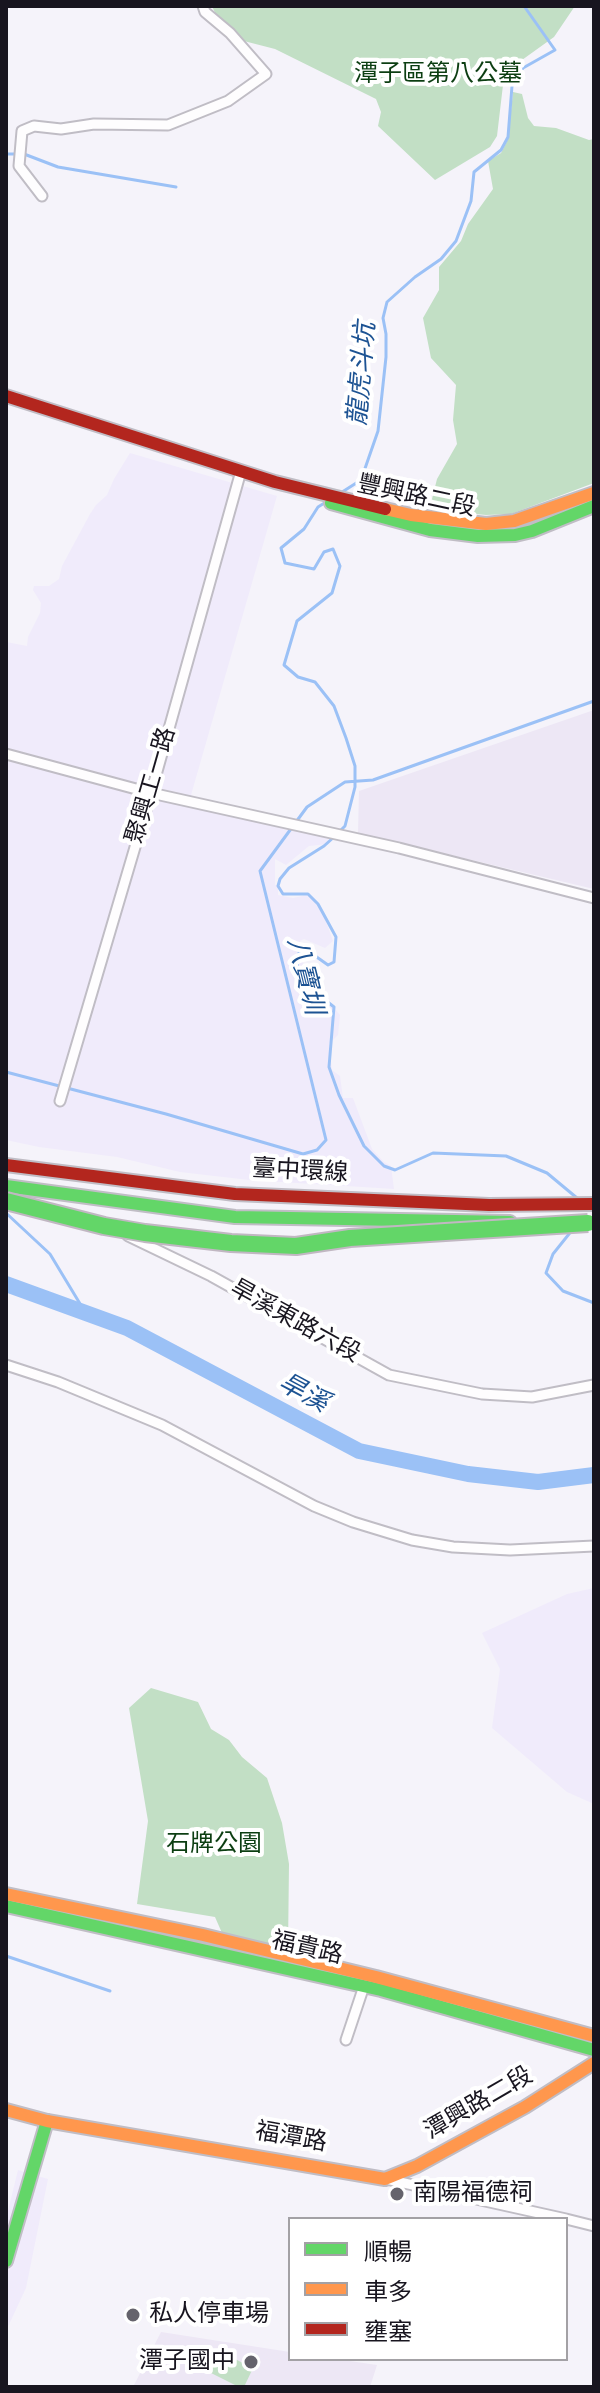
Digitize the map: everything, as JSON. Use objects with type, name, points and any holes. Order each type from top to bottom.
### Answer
[{"type":"main road","name":"豐興路二段","points":[[6,396],[430,530],[478,536],[515,535],[594,506]]},
{"type":"main road","name":"豐興路二段","points":[[331,499],[453,522],[486,524],[514,521],[594,493]]},
{"type":"main road","points":[[6,1154],[69,1173]]},
{"type":"main road","name":"臺中環線","points":[[6,1165],[235,1194],[489,1205],[594,1204]]},
{"type":"main road","name":"臺中環線","points":[[6,1186],[235,1217],[591,1223]]},
{"type":"main road","points":[[6,1200],[104,1226],[145,1233],[231,1243],[296,1246],[350,1238],[591,1223]]},
{"type":"main road","name":"福貴路","points":[[6,1894],[203,1935],[376,1977],[594,2036]]},
{"type":"main road","name":"福貴路","points":[[6,1906],[364,1986],[594,2050]]},
{"type":"main road","name":"潭興路二段","points":[[385,2179],[417,2166],[525,2107],[594,2063]]},
{"type":"main road","name":"福潭路","points":[[6,2110],[47,2121],[385,2179]]},
{"type":"main road","points":[[6,2261],[47,2121]]},
{"type":"street","points":[[42,196],[19,166],[22,131],[34,126],[61,129],[94,124],[168,125],[228,101],[266,74],[230,33],[205,12],[203,6]]},
{"type":"street","name":"聚興工一路","points":[[60,1101],[151,793],[241,471]]},
{"type":"street","points":[[6,754],[151,793],[399,848],[594,898]]},
{"type":"street","name":"旱溪東路六段","points":[[6,1200],[63,1213],[143,1242],[211,1276],[389,1375],[482,1394],[532,1397],[594,1385]]},
{"type":"street","points":[[6,1365],[58,1382],[162,1425],[314,1506],[353,1522],[412,1540],[453,1547],[510,1550],[594,1546]]},
{"type":"street","points":[[346,2040],[364,1986]]},
{"type":"street","name":"福潭路","points":[[385,2179],[557,2217]]},
{"type":"street","name":"福潭路","points":[[568,2220],[594,2226]]},
{"type":"shaded area","points":[[130,453],[277,496],[191,795],[199,800],[330,832],[328,844],[309,846],[286,865],[275,859],[275,885],[278,885],[278,895],[293,898],[307,895],[321,907],[333,941],[325,948],[304,939],[300,941],[304,971],[320,996],[340,1015],[338,1035],[329,1044],[332,1070],[340,1076],[343,1098],[353,1098],[372,1149],[391,1166],[394,1189],[249,1180],[180,1172],[117,1157],[6,1140],[6,642],[27,646],[40,613],[41,603],[33,590],[34,586],[49,586],[59,579],[62,566],[90,514],[107,495]]},
{"type":"shaded area","points":[[594,710],[594,889],[358,833],[359,791]]},
{"type":"shaded area","points":[[594,1588],[594,1804],[567,1792],[492,1728],[500,1669],[482,1633],[567,1594]]},
{"type":"shaded area","points":[[18,2170],[48,2179],[26,2288],[6,2331],[6,2219]]},
{"type":"shaded area","name":"潭子國中","points":[[161,2332],[288,2352],[288,2361],[350,2361],[377,2365],[370,2387],[133,2387]]},
{"type":"green space","name":"潭子區第八公墓","points":[[212,6],[575,6],[554,37],[515,65],[503,85],[497,136],[490,147],[435,180],[378,126],[381,112],[376,99],[275,49],[240,40],[216,15]]},
{"type":"green space","points":[[513,92],[522,94],[528,118],[534,126],[556,128],[594,139],[594,483],[511,514],[436,510],[432,499],[437,479],[457,444],[453,420],[456,385],[431,358],[423,318],[439,290],[439,267],[461,241],[468,224],[493,189],[488,161],[501,153],[508,139]]},
{"type":"green space","name":"石牌公園","points":[[151,1688],[198,1702],[211,1729],[229,1740],[242,1757],[267,1778],[282,1823],[289,1864],[288,1948],[222,1933],[215,1917],[137,1904],[148,1821],[129,1708]]},
{"type":"green space","points":[[217,2350],[253,2368],[244,2387],[207,2371]]},
{"type":"waterway","name":"龍虎斗坑","points":[[339,494],[361,480],[378,431],[386,357],[383,318],[387,302],[441,259],[456,241],[471,201],[474,172],[501,150],[508,137],[512,86],[523,68],[555,50],[524,6]]},
{"type":"waterway","points":[[6,154],[17,154]]},
{"type":"waterway","points":[[24,154],[58,167],[176,187]]},
{"type":"waterway","name":"龍虎斗坑","points":[[326,502],[318,507],[304,529],[281,548],[285,563],[314,569],[324,552],[333,549],[340,566],[332,593],[297,621],[284,665],[298,677],[315,682],[334,706],[346,738],[355,766],[355,787],[345,826],[339,832]]},
{"type":"waterway","name":"八寶圳","points":[[6,1072],[303,1154],[317,1150],[326,1140],[260,871],[307,807],[345,782],[373,780],[594,701]]},
{"type":"waterway","name":"龍虎斗坑","points":[[334,837],[289,868],[278,886],[283,894],[308,894],[318,904],[336,937],[334,962],[328,965],[311,953],[299,953],[297,968],[310,988],[334,1007],[329,1067],[364,1146],[384,1166],[395,1170],[433,1153],[506,1156],[547,1173],[577,1198]]},
{"type":"waterway","points":[[6,1213],[50,1254],[85,1312]]},
{"type":"waterway","name":"龍虎斗坑","points":[[573,1229],[553,1254],[546,1273],[563,1291],[594,1303]]},
{"type":"waterway","name":"旱溪","points":[[6,1284],[127,1328],[359,1451],[468,1474],[538,1482],[594,1475]]},
{"type":"waterway","points":[[6,1956],[110,1991]]},
{"type":"traffic: fast","points":[[331,503],[430,530],[478,536],[515,535],[532,531],[594,506]]},
{"type":"traffic: fast","points":[[6,1186],[235,1217],[510,1222]]},
{"type":"traffic: fast","points":[[6,1201],[145,1233],[231,1243],[296,1246],[350,1238],[588,1223]]},
{"type":"traffic: fast","points":[[6,1906],[381,1990],[594,2050]]},
{"type":"traffic: fast","points":[[6,2261],[47,2121]]},
{"type":"traffic: slow","points":[[385,509],[486,524],[514,521],[594,493]]},
{"type":"traffic: slow","points":[[6,1894],[203,1935],[376,1977],[594,2036]]},
{"type":"traffic: slow","points":[[6,2110],[47,2121],[385,2179],[417,2166],[525,2107],[594,2063]]},
{"type":"traffic: jam","points":[[6,396],[275,482],[385,509]]},
{"type":"traffic: jam","points":[[6,1165],[235,1194],[489,1205],[594,1204]]},
{"type":"place","name":"南陽福德祠","points":[[397,2194]]},
{"type":"place","name":"私人停車場","points":[[133,2315]]},
{"type":"place","name":"潭子國中","points":[[251,2362]]}]
